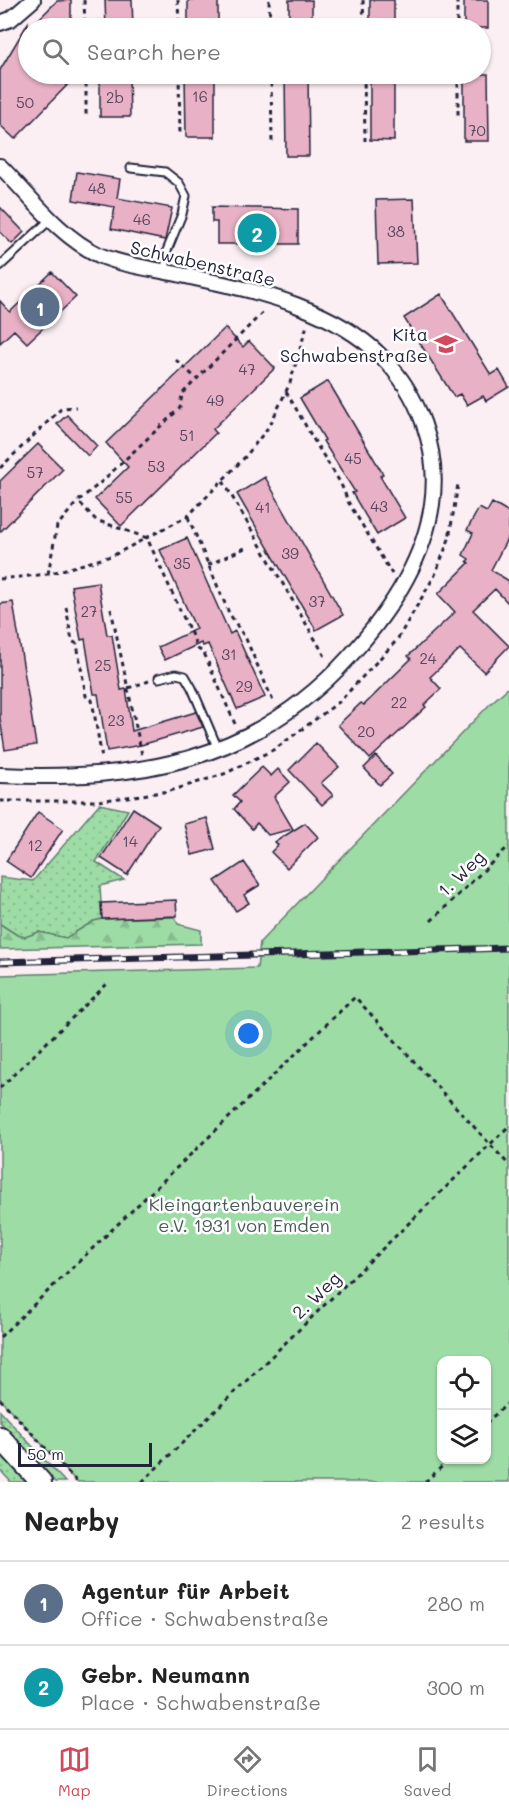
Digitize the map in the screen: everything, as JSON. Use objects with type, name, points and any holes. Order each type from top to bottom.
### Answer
[{"type":"street","points":[[0,23],[12,19],[33,0]]},
{"type":"street","name":"Schwabenstraße","points":[[0,166],[69,236],[97,254],[119,262],[234,286],[277,298],[311,312],[354,335],[381,356],[407,389],[423,424],[434,469],[432,504],[423,538],[402,584],[377,624],[334,672],[280,717],[241,739],[190,759],[104,773],[39,777],[0,775]]},
{"type":"street","points":[[0,1437],[41,1482]]},
{"type":"lane","points":[[130,168],[165,172],[179,183],[186,196],[182,214],[166,253],[166,272]]},
{"type":"lane","points":[[0,266],[51,219]]},
{"type":"lane","points":[[159,678],[176,674],[185,676],[218,749]]},
{"type":"path","points":[[84,0],[85,18]]},
{"type":"path","points":[[178,0],[179,18]]},
{"type":"path","points":[[269,0],[270,18]]},
{"type":"path","points":[[363,0],[364,18]]},
{"type":"path","points":[[457,0],[457,18]]},
{"type":"path","points":[[86,84],[86,115]]},
{"type":"path","points":[[179,84],[180,136]]},
{"type":"path","points":[[271,84],[272,143]]},
{"type":"path","points":[[364,84],[364,141]]},
{"type":"path","points":[[458,84],[458,116]]},
{"type":"path","points":[[48,574],[57,526],[78,501],[180,408],[182,394],[277,298]]},
{"type":"path","points":[[0,579],[48,574],[114,555],[188,516],[246,456],[270,425],[286,392],[311,312]]},
{"type":"path","points":[[176,360],[197,379]]},
{"type":"path","points":[[286,392],[390,572],[402,584]]},
{"type":"path","points":[[0,468],[62,408],[76,407]]},
{"type":"path","points":[[223,481],[334,672]]},
{"type":"path","points":[[78,501],[96,520],[147,538],[198,649],[204,653],[241,739]]},
{"type":"path","points":[[188,516],[229,613],[246,639],[280,717]]},
{"type":"path","points":[[208,565],[245,548]]},
{"type":"path","points":[[66,607],[72,641],[77,644],[86,696],[92,700],[104,773]]},
{"type":"path","points":[[111,609],[145,768]]},
{"type":"path","points":[[128,687],[159,678]]},
{"type":"path","name":"1. Weg","points":[[431,921],[509,846]]},
{"type":"path","points":[[0,1088],[108,983]]},
{"type":"path","points":[[0,1337],[355,997],[509,1164]]},
{"type":"path","name":"2. Weg","points":[[142,1482],[509,1126]]},
{"type":"path","points":[[0,1399],[77,1482]]},
{"type":"path","points":[[491,1418],[509,1402]]},
{"type":"path","points":[[425,1482],[445,1464]]},
{"type":"green space","name":"Kleingartenbauverein e.V. 1931 von Emden","points":[[509,687],[509,1482],[77,1482],[0,1399],[0,975],[257,968],[260,942]]},
{"type":"green space","points":[[99,804],[128,810],[96,862],[124,880],[100,886],[102,919],[94,921],[66,938],[39,932],[25,937],[17,935],[0,924],[0,877],[33,881]]},
{"type":"green space","points":[[175,917],[178,924],[201,930],[201,944],[0,949],[0,924],[17,935],[25,937],[39,932],[66,938],[94,921],[102,919]]},
{"type":"green space","points":[[0,1411],[65,1482],[55,1482],[0,1422]]},
{"type":"green space","points":[[0,1453],[27,1482],[11,1482],[0,1470]]},
{"type":"building","points":[[71,0],[71,18],[40,18],[57,1]]},
{"type":"building","points":[[105,0],[132,0],[133,18],[106,18]]},
{"type":"building","points":[[188,0],[218,0],[218,18],[188,18]]},
{"type":"building","points":[[289,0],[312,0],[312,18],[289,18]]},
{"type":"building","points":[[370,0],[394,0],[394,18],[370,18]]},
{"type":"building","points":[[464,0],[488,0],[488,18],[464,18]]},
{"type":"building","points":[[18,40],[18,84],[68,84],[15,139],[0,125],[0,70]]},
{"type":"building","points":[[100,84],[129,84],[130,117],[100,117]]},
{"type":"building","points":[[185,84],[215,84],[215,137],[186,137]]},
{"type":"building","points":[[285,84],[308,84],[309,156],[286,156]]},
{"type":"building","points":[[370,84],[394,84],[394,141],[370,140]]},
{"type":"building","points":[[464,84],[488,84],[489,141],[464,141]]},
{"type":"building","points":[[77,172],[120,179],[117,198],[172,208],[165,240],[111,229],[115,207],[73,200]]},
{"type":"building","points":[[414,199],[417,263],[378,264],[376,200]]},
{"type":"building","points":[[0,207],[24,232],[12,244],[0,232]]},
{"type":"building","points":[[212,207],[298,209],[298,244],[217,244],[217,222],[212,222]]},
{"type":"building","points":[[52,272],[76,297],[27,343],[14,330],[0,343],[0,301],[10,312]]},
{"type":"building","name":"Kita Schwabenstraße","points":[[441,294],[491,375],[499,370],[509,387],[486,401],[483,396],[467,405],[460,394],[454,397],[404,318]]},
{"type":"building","points":[[225,328],[243,347],[249,341],[275,368],[213,429],[216,433],[121,526],[95,499],[128,467],[106,443]]},
{"type":"building","points":[[328,381],[383,474],[380,476],[405,518],[377,535],[352,493],[355,492],[323,441],[325,440],[300,398]]},
{"type":"building","points":[[67,415],[97,446],[88,456],[57,424]]},
{"type":"building","points":[[38,444],[63,469],[0,532],[0,481]]},
{"type":"building","points":[[265,477],[343,615],[316,630],[237,494]]},
{"type":"building","points":[[492,503],[509,513],[509,535],[491,570],[509,581],[509,604],[495,589],[473,610],[509,646],[484,672],[460,649],[430,677],[441,689],[424,705],[426,707],[370,759],[338,725],[361,703],[364,705],[411,659],[408,656],[455,612],[438,594],[469,563],[467,561],[469,559],[463,555],[473,533],[467,530],[479,508],[487,512]]},
{"type":"building","points":[[187,538],[230,634],[235,631],[265,697],[237,709],[208,644],[203,646],[201,643],[165,660],[158,647],[196,629],[160,550]]},
{"type":"building","points":[[98,582],[107,635],[112,635],[121,690],[126,689],[132,731],[196,712],[203,727],[141,745],[107,751],[98,694],[94,694],[85,639],[81,640],[71,586]]},
{"type":"building","points":[[13,602],[36,745],[5,750],[0,718],[0,604]]},
{"type":"building","points":[[316,743],[339,767],[321,783],[333,795],[322,805],[289,770]]},
{"type":"building","points":[[376,756],[392,774],[380,785],[364,768]]},
{"type":"building","points":[[262,767],[271,776],[278,769],[290,782],[274,797],[293,829],[268,835],[257,823],[252,829],[234,809],[240,802],[233,795]]},
{"type":"building","points":[[133,808],[159,825],[127,875],[101,858]]},
{"type":"building","points":[[38,812],[63,829],[31,878],[6,861]]},
{"type":"building","points":[[207,818],[215,849],[192,855],[184,824]]},
{"type":"building","points":[[305,823],[318,837],[287,868],[271,852],[278,845],[275,842]]},
{"type":"building","points":[[244,862],[260,885],[244,895],[249,903],[236,911],[215,881]]},
{"type":"building","points":[[176,900],[177,916],[102,919],[101,903]]},
{"type":"railway","points":[[0,962],[509,948]]},
{"type":"place","name":"Gebr. Neumann","points":[[257,233]]},
{"type":"place","name":"Agentur für Arbeit","points":[[40,307]]},
{"type":"place","name":"Kita Schwabenstraße","points":[[446,344]]}]
